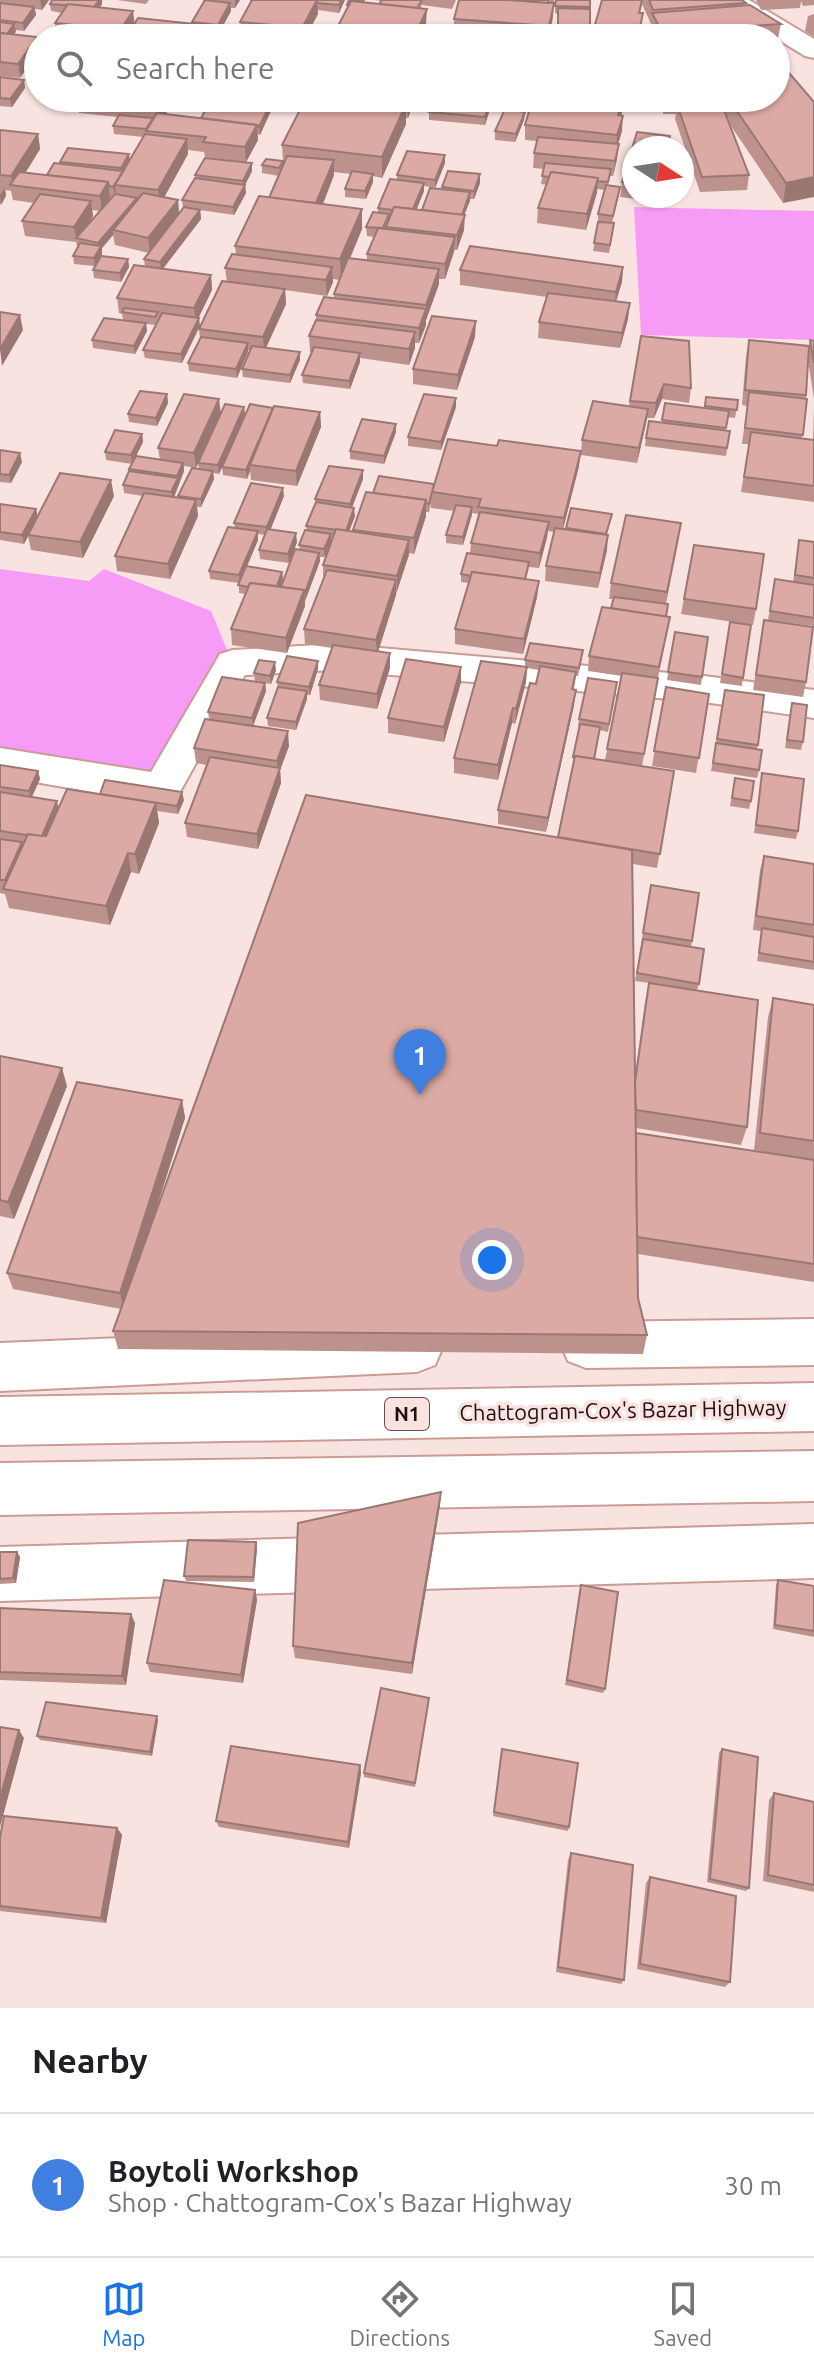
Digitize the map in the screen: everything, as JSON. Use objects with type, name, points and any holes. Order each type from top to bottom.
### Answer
[{"type":"main road","points":[[731,0],[771,24]]},
{"type":"main road","points":[[790,36],[814,50]]},
{"type":"main road","points":[[0,762],[162,789],[233,663],[334,657],[704,689],[814,704]]},
{"type":"main road","points":[[545,1346],[814,1342]]},
{"type":"main road","points":[[0,1367],[466,1347]]},
{"type":"main road","name":"Chattogram-Cox's Bazar Highway","points":[[0,1421],[814,1407]]},
{"type":"main road","points":[[0,1489],[814,1476]]},
{"type":"main road","points":[[0,1574],[814,1551]]},
{"type":"shaded area","points":[[634,208],[814,211],[814,340],[641,335]]},
{"type":"shaded area","points":[[0,569],[89,581],[104,569],[211,611],[230,657],[160,775],[0,747]]},
{"type":"building","points":[[52,0],[99,0],[94,7],[50,4]]},
{"type":"building","points":[[205,0],[230,3],[219,24],[192,22]]},
{"type":"building","points":[[252,0],[317,0],[304,24],[240,22]]},
{"type":"building","points":[[317,0],[341,0],[339,5],[317,3]]},
{"type":"building","points":[[382,0],[422,0],[417,8],[379,4]]},
{"type":"building","points":[[459,0],[554,3],[549,24],[454,19]]},
{"type":"building","points":[[510,0],[548,0],[548,3]]},
{"type":"building","points":[[556,0],[590,0],[590,7],[555,6]]},
{"type":"building","points":[[602,0],[642,0],[641,24],[595,24]]},
{"type":"building","points":[[649,0],[742,0],[746,3],[653,10]]},
{"type":"building","points":[[351,1],[427,9],[420,24],[339,24]]},
{"type":"building","points":[[0,3],[34,7],[23,23],[0,20]]},
{"type":"building","points":[[68,4],[133,11],[124,24],[55,23]]},
{"type":"building","points":[[750,5],[781,24],[658,24],[652,13]]},
{"type":"building","points":[[558,8],[590,9],[590,24],[558,24]]},
{"type":"building","points":[[138,18],[195,24],[134,24]]},
{"type":"building","points":[[0,22],[14,24],[7,34],[0,33]]},
{"type":"building","points":[[0,33],[24,36],[24,55],[18,64],[0,62]]},
{"type":"building","points":[[790,74],[814,102],[814,177],[786,183],[738,112],[790,112]]},
{"type":"building","points":[[0,77],[24,80],[10,99],[0,98]]},
{"type":"building","points":[[204,112],[266,112],[259,127],[201,118]]},
{"type":"building","points":[[299,112],[402,112],[382,157],[282,145]]},
{"type":"building","points":[[429,112],[487,112],[485,117]]},
{"type":"building","points":[[504,112],[525,112],[516,134],[495,131]]},
{"type":"building","points":[[529,112],[619,112],[618,115],[623,116],[617,135],[525,125]]},
{"type":"building","points":[[680,112],[725,112],[749,175],[702,177],[694,154],[694,136],[688,136]]},
{"type":"building","points":[[157,113],[257,125],[245,147],[203,142],[206,137],[146,131]]},
{"type":"building","points":[[119,115],[153,118],[146,129],[113,126]]},
{"type":"building","points":[[0,130],[38,134],[11,176],[0,175]]},
{"type":"building","points":[[637,132],[670,136],[636,136]]},
{"type":"building","points":[[145,134],[187,139],[158,190],[115,185]]},
{"type":"building","points":[[538,137],[619,144],[615,161],[534,153]]},
{"type":"building","points":[[68,148],[129,154],[121,168],[60,162]]},
{"type":"building","points":[[407,151],[445,155],[435,180],[397,175]]},
{"type":"building","points":[[287,156],[334,160],[316,203],[269,198]]},
{"type":"building","points":[[205,158],[252,163],[243,181],[195,175]]},
{"type":"building","points":[[266,159],[283,161],[279,168],[262,165]]},
{"type":"building","points":[[54,163],[123,171],[113,187],[108,182],[47,175]]},
{"type":"building","points":[[545,163],[611,169],[608,182],[551,172],[549,177],[542,176]]},
{"type":"building","points":[[352,171],[373,174],[365,191],[345,189]]},
{"type":"building","points":[[448,171],[480,174],[474,191],[442,187]]},
{"type":"building","points":[[19,172],[108,182],[100,196],[10,185]]},
{"type":"building","points":[[551,172],[598,178],[587,214],[538,208]]},
{"type":"building","points":[[195,178],[245,185],[233,207],[182,200]]},
{"type":"building","points":[[390,179],[424,183],[413,209],[378,208]]},
{"type":"building","points":[[606,185],[620,187],[613,216],[598,214]]},
{"type":"building","points":[[430,188],[470,192],[462,215],[422,210]]},
{"type":"building","points":[[143,193],[178,200],[148,238],[113,230]]},
{"type":"building","points":[[40,194],[91,201],[74,227],[22,221]]},
{"type":"building","points":[[115,194],[137,198],[98,243],[76,238]]},
{"type":"building","points":[[259,196],[362,209],[340,259],[235,246]]},
{"type":"building","points":[[184,207],[200,210],[160,262],[144,259]]},
{"type":"building","points":[[394,207],[465,215],[457,235],[386,227]]},
{"type":"building","points":[[373,212],[389,214],[383,228],[366,227]]},
{"type":"building","points":[[598,222],[614,223],[610,245],[594,243]]},
{"type":"building","points":[[378,228],[455,237],[445,264],[367,254]]},
{"type":"building","points":[[80,243],[101,246],[94,258],[73,256]]},
{"type":"building","points":[[470,246],[623,267],[616,292],[460,270]]},
{"type":"building","points":[[232,254],[332,267],[326,280],[225,268]]},
{"type":"building","points":[[101,256],[128,259],[120,273],[93,270]]},
{"type":"building","points":[[348,258],[439,269],[426,305],[334,294]]},
{"type":"building","points":[[134,265],[211,275],[194,308],[117,298]]},
{"type":"building","points":[[222,281],[285,289],[263,337],[199,329]]},
{"type":"building","points":[[548,293],[630,303],[622,333],[539,322]]},
{"type":"building","points":[[324,297],[426,309],[419,328],[316,315]]},
{"type":"building","points":[[124,308],[158,312],[155,317],[122,312]]},
{"type":"building","points":[[0,312],[20,315],[0,349]]},
{"type":"building","points":[[162,313],[199,318],[181,354],[143,350]]},
{"type":"building","points":[[432,316],[476,321],[458,375],[413,369]]},
{"type":"building","points":[[104,318],[146,323],[134,346],[92,340]]},
{"type":"building","points":[[316,320],[415,332],[409,349],[309,336]]},
{"type":"building","points":[[641,336],[689,341],[691,388],[664,384],[656,403],[630,401]]},
{"type":"building","points":[[201,337],[248,343],[236,369],[188,363]]},
{"type":"building","points":[[749,340],[809,346],[806,395],[745,390]]},
{"type":"building","points":[[810,340],[814,341],[814,363]]},
{"type":"building","points":[[252,346],[300,352],[290,375],[242,369]]},
{"type":"building","points":[[314,347],[360,353],[349,381],[302,375]]},
{"type":"building","points":[[140,391],[167,394],[156,418],[128,414]]},
{"type":"building","points":[[749,392],[807,399],[803,435],[745,428]]},
{"type":"building","points":[[184,394],[219,399],[194,453],[158,448]]},
{"type":"building","points":[[424,394],[456,398],[441,442],[408,437]]},
{"type":"building","points":[[706,397],[738,400],[737,410],[705,406]]},
{"type":"building","points":[[593,401],[648,409],[639,448],[582,440]]},
{"type":"building","points":[[665,403],[729,411],[726,428],[662,420]]},
{"type":"building","points":[[225,404],[244,407],[218,465],[198,463]]},
{"type":"building","points":[[250,404],[273,408],[246,470],[222,467]]},
{"type":"building","points":[[274,406],[320,412],[296,471],[250,465]]},
{"type":"building","points":[[362,419],[396,424],[384,456],[350,451]]},
{"type":"building","points":[[649,421],[730,431],[727,448],[646,438]]},
{"type":"building","points":[[115,430],[142,434],[131,455],[105,452]]},
{"type":"building","points":[[751,432],[814,440],[814,486],[744,477]]},
{"type":"building","points":[[448,439],[497,446],[499,440],[581,451],[564,518],[478,507],[481,499],[432,492]]},
{"type":"building","points":[[0,450],[20,453],[9,475],[0,474]]},
{"type":"building","points":[[136,456],[183,463],[177,476],[129,469]]},
{"type":"building","points":[[329,466],[363,470],[350,504],[315,499]]},
{"type":"building","points":[[192,468],[213,471],[201,499],[178,496]]},
{"type":"building","points":[[129,471],[178,478],[171,492],[123,485]]},
{"type":"building","points":[[60,473],[111,480],[80,542],[28,535]]},
{"type":"building","points":[[379,476],[434,484],[429,504],[426,500],[373,493]]},
{"type":"building","points":[[251,483],[283,488],[267,527],[234,523]]},
{"type":"building","points":[[366,492],[426,500],[414,538],[353,530]]},
{"type":"building","points":[[144,493],[196,500],[168,564],[115,556]]},
{"type":"building","points":[[316,502],[354,508],[346,531],[306,526]]},
{"type":"building","points":[[0,504],[36,509],[22,535],[0,532]]},
{"type":"building","points":[[456,505],[472,507],[463,537],[446,535]]},
{"type":"building","points":[[571,508],[612,514],[606,534],[566,528]]},
{"type":"building","points":[[480,512],[549,522],[540,553],[471,543]]},
{"type":"building","points":[[626,515],[681,523],[667,592],[611,583]]},
{"type":"building","points":[[228,527],[258,531],[239,575],[209,571]]},
{"type":"building","points":[[555,528],[608,535],[600,573],[546,566]]},
{"type":"building","points":[[267,529],[296,533],[288,554],[259,550]]},
{"type":"building","points":[[336,529],[409,540],[397,576],[323,565]]},
{"type":"building","points":[[305,530],[331,534],[324,549],[299,545]]},
{"type":"building","points":[[799,540],[814,542],[814,578],[795,575]]},
{"type":"building","points":[[694,545],[764,554],[756,609],[684,599]]},
{"type":"building","points":[[295,549],[319,553],[305,593],[304,590],[281,587]]},
{"type":"building","points":[[467,553],[529,562],[525,579],[472,572],[471,576],[461,574]]},
{"type":"building","points":[[246,566],[282,572],[277,586],[238,585]]},
{"type":"building","points":[[327,570],[396,580],[376,640],[304,629]]},
{"type":"building","points":[[472,572],[539,581],[524,639],[455,629]]},
{"type":"building","points":[[775,579],[814,585],[814,618],[770,611]]},
{"type":"building","points":[[250,583],[304,590],[286,638],[231,629]]},
{"type":"building","points":[[614,597],[668,604],[666,617],[611,608]]},
{"type":"building","points":[[602,607],[670,617],[659,667],[589,656]]},
{"type":"building","points":[[764,620],[813,627],[806,682],[756,675]]},
{"type":"building","points":[[730,622],[751,625],[743,678],[722,674]]},
{"type":"building","points":[[675,632],[708,637],[702,677],[668,672]]},
{"type":"building","points":[[530,643],[583,650],[579,668],[525,660]]},
{"type":"building","points":[[333,645],[390,653],[377,694],[319,685]]},
{"type":"building","points":[[287,656],[318,661],[309,687],[277,682]]},
{"type":"building","points":[[406,659],[461,667],[444,727],[388,718]]},
{"type":"building","points":[[259,660],[275,662],[270,676],[254,673]]},
{"type":"building","points":[[481,661],[527,667],[498,765],[454,758]]},
{"type":"building","points":[[540,666],[576,672],[572,689],[576,690],[548,818],[498,810],[530,683],[536,684]]},
{"type":"building","points":[[622,673],[658,678],[644,754],[607,749]]},
{"type":"building","points":[[222,677],[265,683],[252,718],[208,712]]},
{"type":"building","points":[[588,678],[617,682],[609,724],[579,719]]},
{"type":"building","points":[[278,687],[307,691],[296,722],[267,718]]},
{"type":"building","points":[[666,687],[709,694],[699,758],[654,751]]},
{"type":"building","points":[[725,690],[764,695],[758,745],[717,739]]},
{"type":"building","points":[[792,703],[807,705],[803,742],[787,740]]},
{"type":"building","points":[[205,719],[288,731],[277,761],[194,748]]},
{"type":"building","points":[[580,724],[600,727],[594,759],[573,757]]},
{"type":"building","points":[[716,743],[762,750],[759,770],[713,763]]},
{"type":"building","points":[[575,756],[674,771],[660,854],[558,837]]},
{"type":"building","points":[[210,757],[280,768],[257,834],[185,823]]},
{"type":"building","points":[[0,765],[38,771],[29,791],[0,787]]},
{"type":"building","points":[[762,773],[804,779],[798,831],[756,825]]},
{"type":"building","points":[[735,778],[754,781],[751,801],[732,798]]},
{"type":"building","points":[[105,780],[182,792],[177,806],[100,794]]},
{"type":"building","points":[[67,789],[156,803],[135,854],[128,853],[106,906],[3,889],[28,834],[46,836]]},
{"type":"building","points":[[0,792],[57,801],[42,836],[0,831]]},
{"type":"building","points":[[306,795],[632,850],[638,1298],[647,1335],[113,1331]]},
{"type":"building","points":[[0,839],[22,842],[5,880],[0,880]]},
{"type":"building","points":[[764,856],[814,864],[814,925],[756,916]]},
{"type":"building","points":[[651,885],[699,893],[692,941],[643,933]]},
{"type":"building","points":[[762,928],[814,937],[814,962],[759,953]]},
{"type":"building","points":[[643,939],[704,949],[699,984],[637,973]]},
{"type":"building","points":[[649,983],[758,1000],[747,1127],[636,1110],[635,1082]]},
{"type":"building","points":[[773,998],[814,1005],[814,1141],[760,1133]]},
{"type":"building","points":[[0,1056],[62,1068],[8,1202],[0,1200]]},
{"type":"building","points":[[77,1082],[182,1100],[120,1293],[7,1273]]},
{"type":"building","points":[[636,1133],[814,1160],[814,1264],[637,1237]]},
{"type":"building","points":[[441,1492],[412,1663],[293,1646],[298,1523]]},
{"type":"building","points":[[188,1540],[256,1542],[253,1577],[184,1576]]},
{"type":"building","points":[[0,1552],[17,1552],[13,1578],[0,1579]]},
{"type":"building","points":[[164,1580],[255,1590],[241,1675],[147,1663]]},
{"type":"building","points":[[778,1580],[814,1586],[814,1631],[775,1625]]},
{"type":"building","points":[[581,1585],[618,1592],[605,1689],[567,1680]]},
{"type":"building","points":[[0,1608],[131,1614],[122,1676],[0,1672]]},
{"type":"building","points":[[381,1688],[429,1698],[415,1783],[364,1773]]},
{"type":"building","points":[[46,1702],[157,1716],[150,1752],[37,1736]]},
{"type":"building","points":[[0,1727],[19,1730],[0,1798]]},
{"type":"building","points":[[231,1746],[360,1765],[348,1842],[216,1821]]},
{"type":"building","points":[[502,1749],[578,1763],[569,1827],[494,1812]]},
{"type":"building","points":[[722,1749],[758,1757],[749,1888],[710,1879]]},
{"type":"building","points":[[774,1793],[814,1802],[814,1885],[768,1875]]},
{"type":"building","points":[[4,1816],[117,1828],[101,1918],[0,1906],[0,1837]]},
{"type":"building","points":[[571,1853],[633,1865],[624,1980],[558,1967]]},
{"type":"building","points":[[650,1877],[736,1896],[730,1982],[640,1964]]},
{"type":"place","name":"Boytoli Workshop","points":[[420,1095]]}]
